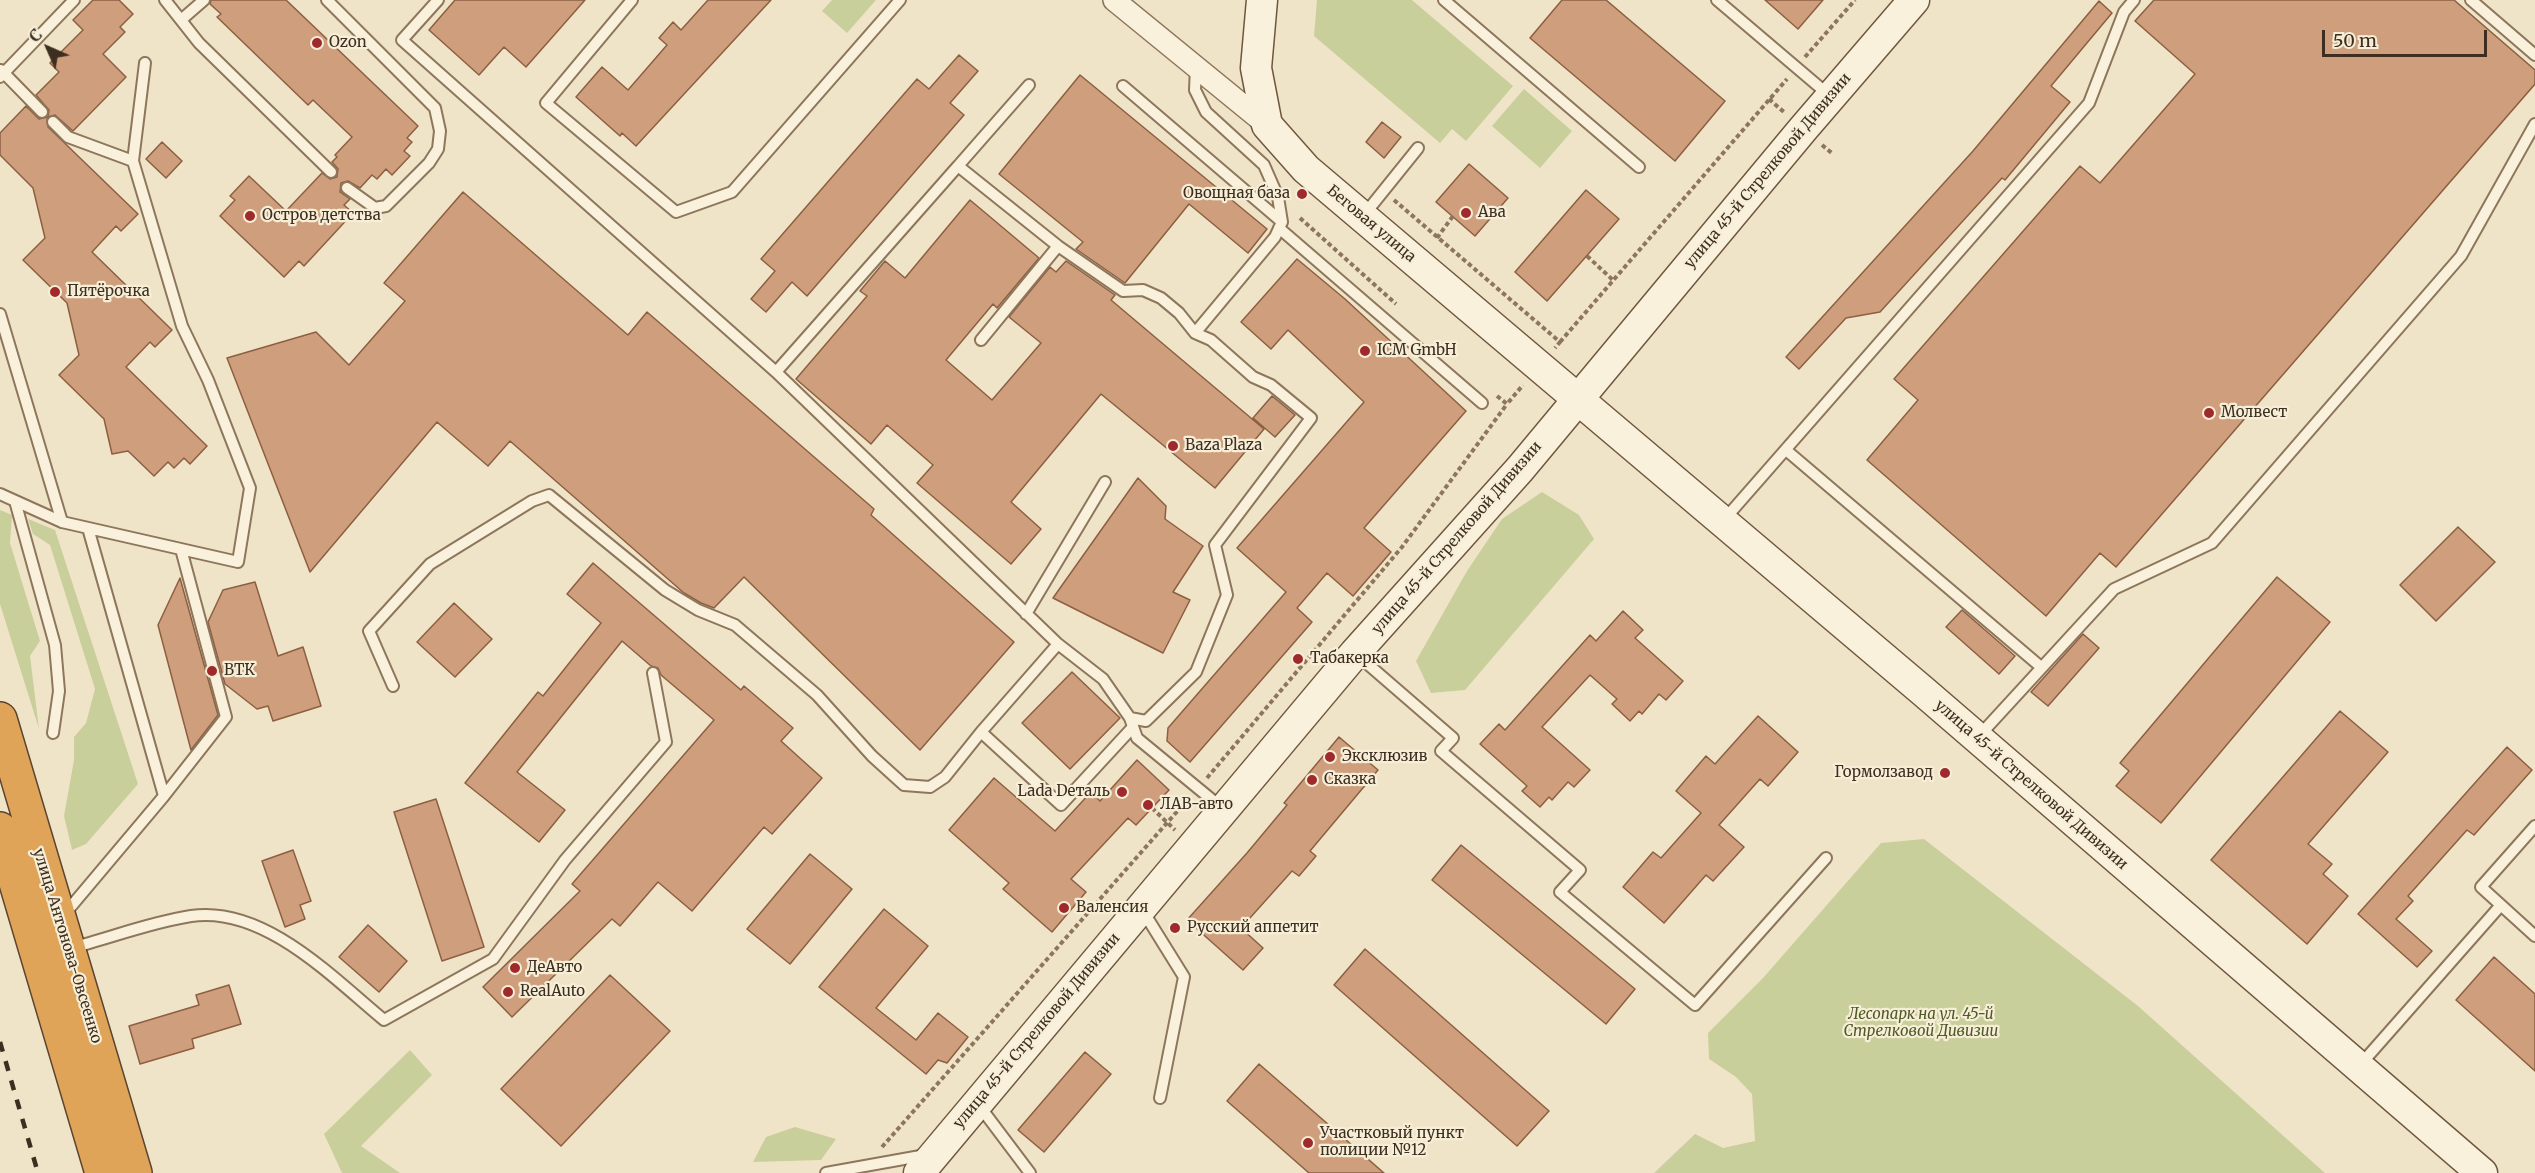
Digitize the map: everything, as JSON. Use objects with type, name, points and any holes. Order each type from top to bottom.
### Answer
[{"type":"highway","name":"улица Антонова-Овсеенко","points":[[0,719],[135,1173]]},
{"type":"highway","name":"улица Антонова-Овсеенко","points":[[0,829],[102,1173]]},
{"type":"street","points":[[1114,0],[1267,125]]},
{"type":"street","points":[[1262,0],[1256,68],[1267,125]]},
{"type":"street","name":"улица 45-й Стрелковой Дивизии","points":[[927,1163],[1355,653],[1520,469],[1831,96],[1914,0]]},
{"type":"street","name":"Беговая улица","points":[[1267,125],[1306,169],[1578,398]]},
{"type":"street","name":"улица 45-й Стрелковой Дивизии","points":[[1578,398],[2482,1173]]},
{"type":"lane","points":[[42,112],[1,73],[74,0]]},
{"type":"lane","points":[[165,0],[199,43],[332,172]]},
{"type":"lane","points":[[181,20],[204,0]]},
{"type":"lane","points":[[327,0],[435,108],[440,131],[438,149],[429,163],[386,206],[375,208],[347,188]]},
{"type":"lane","points":[[438,0],[402,40],[776,372],[1058,644],[1103,678],[1132,722],[1137,738],[1224,810]]},
{"type":"lane","points":[[632,0],[546,103],[676,212],[732,192],[900,0]]},
{"type":"lane","points":[[1444,0],[1639,167]]},
{"type":"lane","points":[[1717,0],[1831,96]]},
{"type":"lane","points":[[1723,521],[2089,103],[2124,12],[2134,0]]},
{"type":"lane","points":[[2471,0],[2535,55]]},
{"type":"lane","points":[[0,494],[62,522],[238,562],[250,488],[208,380],[182,326],[133,161],[145,63]]},
{"type":"lane","points":[[1195,333],[1269,244],[1280,225],[1278,197],[1264,165],[1206,112],[1195,90],[1196,67]]},
{"type":"lane","points":[[776,372],[1029,85]]},
{"type":"lane","points":[[1123,86],[1482,403]]},
{"type":"lane","points":[[52,122],[68,137],[133,161]]},
{"type":"lane","points":[[1976,738],[2114,590],[2212,543],[2461,256],[2535,124]]},
{"type":"lane","points":[[1362,217],[1418,148]]},
{"type":"lane","points":[[958,166],[1058,246],[1123,291],[1143,290],[1161,298],[1179,313],[1195,333],[1211,340],[1253,377],[1271,385],[1311,418],[1215,545],[1227,595],[1196,672],[1146,721],[1132,722],[1060,804],[981,732]]},
{"type":"lane","points":[[981,340],[1058,246]]},
{"type":"lane","points":[[0,314],[62,522]]},
{"type":"lane","points":[[1786,450],[2041,667]]},
{"type":"lane","points":[[1026,614],[1105,482]]},
{"type":"lane","points":[[393,686],[369,631],[430,564],[532,501],[549,495],[665,590],[698,610],[735,625],[817,695],[872,756],[904,785],[930,787],[945,777],[1058,644]]},
{"type":"lane","points":[[15,501],[55,645],[59,691],[53,732]]},
{"type":"lane","points":[[88,528],[164,796]]},
{"type":"lane","points":[[64,935],[164,796],[226,717],[181,549]]},
{"type":"lane","points":[[1355,653],[1453,738],[1441,752],[1580,870],[1560,892],[1695,1005],[1826,858]]},
{"type":"lane","points":[[64,935],[191,916],[221,915],[259,927],[303,953],[384,1020],[493,959],[564,860],[666,742],[653,673]]},
{"type":"lane","points":[[2535,826],[2481,888],[2535,936]]},
{"type":"lane","points":[[2358,1066],[2501,905]]},
{"type":"lane","points":[[1141,908],[1184,977],[1160,1098]]},
{"type":"lane","points":[[977,1102],[1030,1173]]},
{"type":"lane","points":[[826,1173],[927,1163]]},
{"type":"path","points":[[1560,342],[1855,0]]},
{"type":"path","points":[[1437,238],[1453,216]]},
{"type":"path","points":[[1587,256],[1614,281]]},
{"type":"green space","points":[[832,0],[876,0],[847,33],[822,11]]},
{"type":"green space","points":[[1317,0],[1412,0],[1513,86],[1466,141],[1452,129],[1440,143],[1314,36]]},
{"type":"green space","points":[[1524,89],[1572,131],[1540,168],[1492,126]]},
{"type":"green space","points":[[1542,492],[1579,515],[1594,539],[1465,690],[1431,693],[1416,661],[1467,571],[1502,519]]},
{"type":"green space","points":[[0,510],[12,515],[10,543],[40,641],[30,656],[39,729],[0,604]]},
{"type":"green space","points":[[28,519],[55,530],[138,784],[86,844],[72,850],[64,816],[74,760],[74,737],[86,723],[95,689],[50,545],[33,534]]},
{"type":"green space","name":"Лесопарк на ул. 45-й Стрелковой Дивизии","points":[[1924,839],[2138,1006],[2325,1173],[1654,1173],[1695,1134],[1723,1148],[1755,1141],[1752,1094],[1736,1077],[1709,1059],[1708,1033],[1763,978],[1881,843]]},
{"type":"green space","points":[[410,1050],[432,1075],[361,1146],[400,1173],[342,1173],[324,1134]]},
{"type":"green space","points":[[795,1127],[836,1139],[821,1160],[753,1162],[766,1137]]},
{"type":"building","points":[[93,0],[119,0],[133,14],[120,27],[125,32],[103,54],[126,77],[73,131],[55,115],[48,117],[49,110],[36,95],[59,72],[50,63],[83,30],[73,20]]},
{"type":"building","points":[[211,0],[286,0],[418,126],[407,138],[412,142],[404,151],[410,156],[392,175],[386,169],[377,179],[372,175],[360,188],[348,181],[341,183],[340,192],[350,199],[344,205],[353,213],[304,266],[299,261],[284,277],[220,216],[235,200],[230,196],[249,176],[286,211],[322,173],[330,179],[337,177],[338,169],[332,162],[337,157],[335,155],[352,137],[313,100],[308,105],[217,17],[221,14],[210,4]]},
{"type":"building","points":[[455,0],[585,0],[526,67],[504,47],[479,75],[429,30]]},
{"type":"building","points":[[708,0],[771,0],[636,146],[622,133],[620,136],[576,97],[602,67],[628,90],[667,45],[659,38],[673,22],[681,30]]},
{"type":"building","points":[[1562,0],[1606,0],[1725,101],[1675,161],[1530,38]]},
{"type":"building","points":[[1765,0],[1823,0],[1798,29]]},
{"type":"building","points":[[2154,0],[2454,0],[2535,70],[2535,84],[2116,567],[2100,553],[2046,616],[1867,460],[1918,400],[1894,379],[2080,166],[2100,183],[2195,74],[2135,21]]},
{"type":"building","points":[[2099,1],[2112,13],[2051,86],[2070,102],[2005,180],[2002,178],[1880,312],[1846,318],[1799,369],[1786,357],[1973,151]]},
{"type":"building","points":[[959,55],[978,71],[950,103],[964,115],[807,296],[792,282],[766,312],[751,299],[775,271],[761,259],[917,79],[929,89]]},
{"type":"building","points":[[1080,75],[1267,229],[1248,253],[1189,204],[1125,283],[1076,249],[1083,242],[999,174]]},
{"type":"building","points":[[26,106],[39,119],[47,117],[48,127],[138,214],[121,231],[116,226],[92,252],[172,330],[155,347],[150,342],[126,367],[207,446],[190,464],[184,458],[174,468],[168,462],[154,476],[128,451],[112,454],[104,419],[59,375],[79,355],[67,303],[23,260],[45,238],[33,188],[0,155],[0,133]]},
{"type":"building","points":[[1382,122],[1401,137],[1384,158],[1366,142]]},
{"type":"building","points":[[162,142],[182,161],[166,178],[146,159]]},
{"type":"building","points":[[1469,164],[1508,198],[1475,236],[1436,202]]},
{"type":"building","points":[[1586,190],[1619,219],[1547,301],[1515,272]]},
{"type":"building","points":[[463,192],[628,335],[647,312],[874,509],[871,515],[1014,642],[920,750],[744,577],[714,608],[701,603],[684,593],[510,441],[488,466],[437,422],[310,572],[227,358],[316,332],[349,365],[405,301],[384,283]]},
{"type":"building","points":[[970,200],[1039,258],[997,308],[993,304],[946,360],[992,400],[1041,343],[1009,317],[1050,267],[1056,272],[1066,261],[1115,295],[1111,300],[1264,429],[1215,488],[1101,394],[1011,502],[1041,529],[1011,564],[917,483],[933,465],[887,425],[871,444],[796,379],[867,296],[860,291],[885,261],[905,278]]},
{"type":"building","points":[[1297,259],[1345,299],[1466,411],[1364,528],[1391,552],[1353,596],[1327,573],[1297,608],[1312,622],[1190,762],[1167,741],[1168,728],[1286,592],[1237,548],[1364,402],[1288,330],[1271,349],[1241,322]]},
{"type":"building","points":[[1272,396],[1295,415],[1275,437],[1253,418]]},
{"type":"building","points":[[1138,478],[1166,506],[1165,519],[1203,546],[1173,592],[1190,600],[1163,653],[1053,598]]},
{"type":"building","points":[[2458,527],[2495,562],[2436,621],[2400,585]]},
{"type":"building","points":[[593,563],[741,690],[744,686],[793,728],[781,741],[822,778],[772,834],[764,827],[692,911],[658,882],[620,926],[612,919],[512,1017],[483,987],[580,891],[572,884],[714,720],[661,675],[658,668],[651,666],[622,641],[517,772],[565,810],[539,842],[465,783],[538,692],[543,696],[601,623],[567,594]]},
{"type":"building","points":[[2277,577],[2330,622],[2161,823],[2116,786],[2129,771],[2120,763]]},
{"type":"building","points":[[180,578],[218,715],[191,750],[158,625]]},
{"type":"building","points":[[255,582],[278,656],[303,647],[321,706],[273,721],[268,706],[257,709],[225,684],[208,622],[223,590]]},
{"type":"building","points":[[454,603],[492,639],[455,677],[417,642]]},
{"type":"building","points":[[1962,610],[2015,656],[1999,674],[1946,627]]},
{"type":"building","points":[[1623,611],[1643,630],[1635,638],[1683,681],[1666,700],[1659,694],[1642,714],[1639,711],[1630,721],[1612,704],[1617,699],[1590,675],[1542,727],[1590,770],[1574,787],[1568,782],[1552,800],[1549,797],[1540,807],[1522,791],[1527,786],[1480,744],[1499,724],[1505,730],[1590,635],[1596,641]]},
{"type":"building","points":[[2083,634],[2099,648],[2048,706],[2031,692]]},
{"type":"building","points":[[1072,672],[1120,718],[1070,769],[1022,723]]},
{"type":"building","points":[[2340,711],[2388,752],[2308,844],[2332,864],[2323,874],[2348,896],[2307,944],[2211,860]]},
{"type":"building","points":[[1758,716],[1798,752],[1768,786],[1760,779],[1719,825],[1744,847],[1713,881],[1706,875],[1664,923],[1623,887],[1653,852],[1661,858],[1701,813],[1676,791],[1706,756],[1715,764]]},
{"type":"building","points":[[1339,737],[1378,770],[1310,851],[1316,856],[1299,876],[1292,871],[1241,928],[1263,948],[1243,970],[1187,920],[1287,805],[1284,803]]},
{"type":"building","points":[[2507,747],[2532,770],[2474,835],[2467,830],[2408,896],[2413,901],[2396,919],[2432,951],[2417,967],[2358,914]]},
{"type":"building","points":[[1137,760],[1169,790],[1136,825],[1128,818],[1071,879],[1086,892],[1052,932],[1003,889],[1009,883],[949,830],[994,778],[1055,831],[1091,792],[1100,801]]},
{"type":"building","points":[[436,799],[484,947],[442,961],[394,812]]},
{"type":"building","points":[[1461,845],[1635,989],[1606,1024],[1432,880]]},
{"type":"building","points":[[293,850],[311,901],[300,905],[305,919],[285,927],[262,861]]},
{"type":"building","points":[[810,854],[852,889],[790,964],[747,929]]},
{"type":"building","points":[[884,909],[928,946],[876,1008],[916,1040],[938,1013],[968,1037],[947,1063],[938,1060],[926,1074],[819,987]]},
{"type":"building","points":[[368,925],[407,961],[379,992],[339,957]]},
{"type":"building","points":[[1365,949],[1549,1111],[1517,1146],[1334,985]]},
{"type":"building","points":[[2494,957],[2535,994],[2535,1071],[2456,1000]]},
{"type":"building","points":[[610,975],[670,1031],[561,1146],[501,1089]]},
{"type":"building","points":[[229,985],[241,1024],[192,1039],[194,1048],[140,1064],[129,1026],[199,1005],[196,995]]},
{"type":"building","points":[[1085,1052],[1111,1074],[1044,1152],[1018,1130]]},
{"type":"building","points":[[1259,1064],[1384,1173],[1309,1173],[1227,1101]]},
{"type":"railway","points":[[0,1042],[38,1173]]},
{"type":"place","name":"Ozon","points":[[317,43]]},
{"type":"place","name":"Овощная база","points":[[1302,194]]},
{"type":"place","name":"Ава","points":[[1466,213]]},
{"type":"place","name":"Остров детства","points":[[250,216]]},
{"type":"place","name":"Пятёрочка","points":[[55,292]]},
{"type":"place","name":"ICM GmbH","points":[[1365,351]]},
{"type":"place","name":"Молвест","points":[[2209,413]]},
{"type":"place","name":"Baza Plaza","points":[[1173,446]]},
{"type":"place","name":"Табакерка","points":[[1298,659]]},
{"type":"place","name":"ВТК","points":[[212,671]]},
{"type":"place","name":"Эксклюзив","points":[[1330,757]]},
{"type":"place","name":"Гормолзавод","points":[[1945,773]]},
{"type":"place","name":"Сказка","points":[[1312,780]]},
{"type":"place","name":"Lada Dеталь","points":[[1122,792]]},
{"type":"place","name":"ЛАВ-авто","points":[[1148,805]]},
{"type":"place","name":"Валенсия","points":[[1064,908]]},
{"type":"place","name":"Русский аппетит","points":[[1175,928]]},
{"type":"place","name":"ДеАвто","points":[[515,968]]},
{"type":"place","name":"RealAuto","points":[[508,992]]},
{"type":"place","name":"Участковый пункт полиции №12","points":[[1308,1143]]}]
